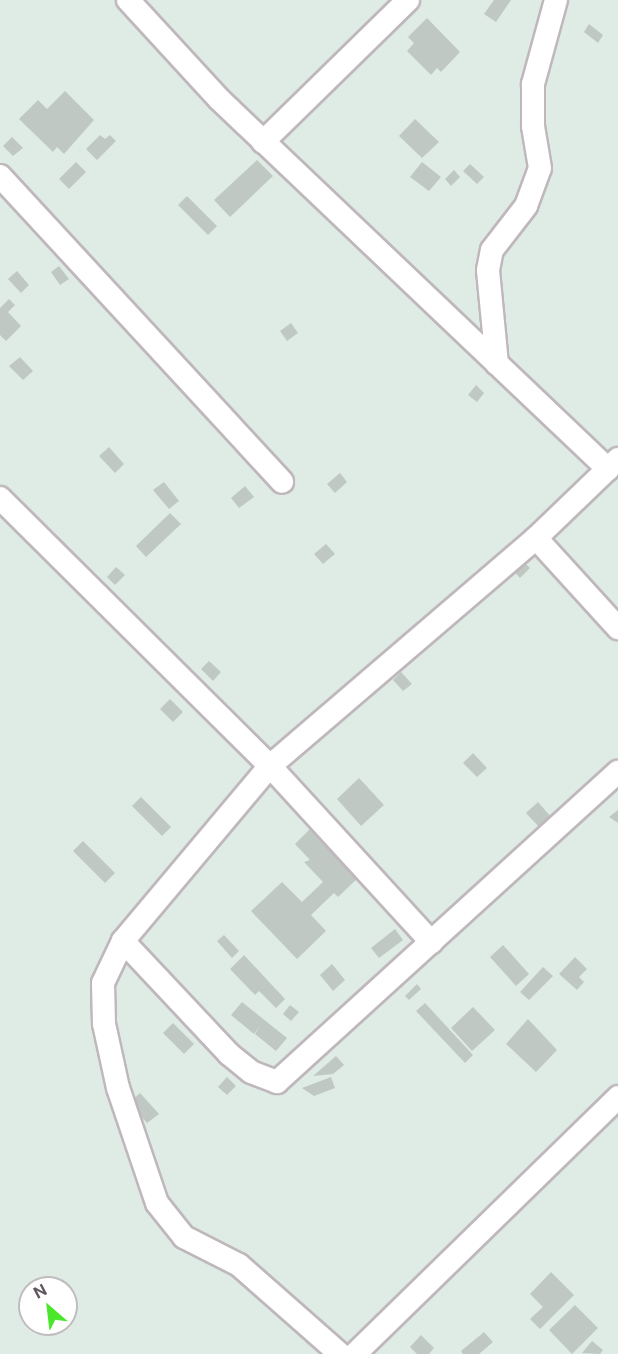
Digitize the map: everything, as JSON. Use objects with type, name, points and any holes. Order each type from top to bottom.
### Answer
[{"type":"street","points":[[128,0],[263,142],[498,364],[613,464],[536,538],[270,766],[123,941],[102,983],[104,1024],[118,1088],[157,1203],[184,1237],[239,1265],[340,1354]]},
{"type":"street","points":[[263,142],[408,0]]},
{"type":"street","points":[[498,364],[488,270],[492,250],[526,206],[540,168],[533,126],[533,84],[556,0]]},
{"type":"street","points":[[0,176],[282,482]]},
{"type":"street","points":[[0,498],[270,766],[430,942]]},
{"type":"street","points":[[536,538],[618,628]]},
{"type":"street","points":[[123,941],[229,1054],[251,1072],[277,1082],[618,772]]},
{"type":"street","points":[[355,1354],[618,1097]]},
{"type":"building","points":[[494,0],[511,0],[496,22],[484,14]]},
{"type":"building","points":[[427,18],[460,52],[441,72],[437,68],[431,75],[407,51],[414,43],[408,37]]},
{"type":"building","points":[[589,24],[603,35],[598,43],[584,32]]},
{"type":"building","points":[[65,91],[94,120],[64,154],[57,147],[53,152],[19,119],[38,100],[47,109]]},
{"type":"building","points":[[415,119],[439,142],[422,158],[399,136]]},
{"type":"building","points":[[100,135],[105,139],[110,135],[116,141],[97,160],[86,149]]},
{"type":"building","points":[[12,137],[23,148],[13,156],[3,146]]},
{"type":"building","points":[[257,160],[273,176],[230,217],[214,200]]},
{"type":"building","points":[[76,162],[86,172],[69,189],[59,179]]},
{"type":"building","points":[[422,162],[441,177],[429,191],[410,177]]},
{"type":"building","points":[[470,164],[484,177],[477,184],[463,171]]},
{"type":"building","points":[[454,170],[460,177],[451,186],[445,179]]},
{"type":"building","points":[[187,196],[217,226],[208,235],[178,205]]},
{"type":"building","points":[[59,266],[69,279],[60,285],[51,272]]},
{"type":"building","points":[[17,271],[29,285],[21,293],[8,279]]},
{"type":"building","points":[[9,299],[15,305],[8,312],[21,326],[6,341],[0,335],[0,308]]},
{"type":"building","points":[[291,323],[298,333],[287,341],[280,331]]},
{"type":"building","points":[[20,357],[33,371],[23,380],[9,366]]},
{"type":"building","points":[[476,385],[484,393],[477,402],[468,395]]},
{"type":"building","points":[[109,447],[124,464],[115,473],[99,456]]},
{"type":"building","points":[[340,473],[347,482],[335,493],[327,484]]},
{"type":"building","points":[[164,482],[179,501],[169,509],[153,490]]},
{"type":"building","points":[[245,486],[254,497],[239,508],[231,498]]},
{"type":"building","points":[[170,513],[181,524],[146,557],[136,546]]},
{"type":"building","points":[[326,544],[335,554],[323,564],[314,554]]},
{"type":"building","points":[[521,559],[530,568],[520,578],[511,568]]},
{"type":"building","points":[[116,567],[125,575],[115,585],[107,577]]},
{"type":"building","points":[[209,661],[221,672],[213,681],[201,669]]},
{"type":"building","points":[[401,672],[412,684],[403,691],[393,680]]},
{"type":"building","points":[[170,699],[183,712],[173,722],[160,709]]},
{"type":"building","points":[[473,753],[487,768],[477,777],[463,763]]},
{"type":"building","points":[[359,778],[384,805],[361,826],[337,799]]},
{"type":"building","points":[[141,797],[171,827],[162,836],[132,806]]},
{"type":"building","points":[[538,802],[551,817],[539,827],[526,813]]},
{"type":"building","points":[[618,810],[618,823],[609,817]]},
{"type":"building","points":[[311,828],[359,877],[338,897],[334,893],[311,915],[326,931],[297,959],[251,911],[282,882],[302,902],[323,882],[304,862],[310,860],[295,844]]},
{"type":"building","points":[[83,841],[115,873],[105,883],[73,851]]},
{"type":"building","points":[[395,929],[403,940],[379,958],[371,948]]},
{"type":"building","points":[[224,935],[239,951],[232,958],[217,941]]},
{"type":"building","points":[[503,945],[529,974],[516,986],[490,957]]},
{"type":"building","points":[[244,955],[285,999],[276,1008],[259,991],[255,995],[230,969]]},
{"type":"building","points":[[575,957],[587,969],[579,977],[584,982],[577,990],[559,974]]},
{"type":"building","points":[[332,964],[345,980],[333,991],[320,975]]},
{"type":"building","points":[[543,967],[553,976],[529,1000],[520,992]]},
{"type":"building","points":[[417,984],[421,989],[409,1000],[405,996]]},
{"type":"building","points":[[242,1002],[287,1038],[276,1051],[255,1034],[261,1025],[254,1034],[231,1015]]},
{"type":"building","points":[[425,1003],[473,1055],[465,1063],[416,1011]]},
{"type":"building","points":[[290,1005],[299,1012],[291,1021],[283,1014]]},
{"type":"building","points":[[473,1007],[495,1030],[472,1051],[451,1028]]},
{"type":"building","points":[[528,1019],[557,1050],[536,1072],[506,1044]]},
{"type":"building","points":[[173,1023],[194,1044],[184,1054],[163,1033]]},
{"type":"building","points":[[336,1056],[344,1065],[333,1074],[313,1076]]},
{"type":"building","points":[[227,1077],[236,1086],[227,1095],[218,1087]]},
{"type":"building","points":[[331,1077],[335,1088],[314,1096],[302,1088]]},
{"type":"building","points":[[140,1093],[159,1114],[147,1123],[129,1103]]},
{"type":"building","points":[[551,1272],[574,1295],[540,1329],[530,1319],[543,1307],[530,1294]]},
{"type":"building","points":[[575,1305],[598,1328],[572,1354],[549,1330]]},
{"type":"building","points":[[484,1332],[493,1342],[479,1354],[463,1354],[461,1351]]},
{"type":"building","points":[[421,1335],[434,1348],[429,1354],[417,1354],[410,1347]]},
{"type":"building","points":[[592,1341],[603,1350],[600,1354],[582,1353]]}]
